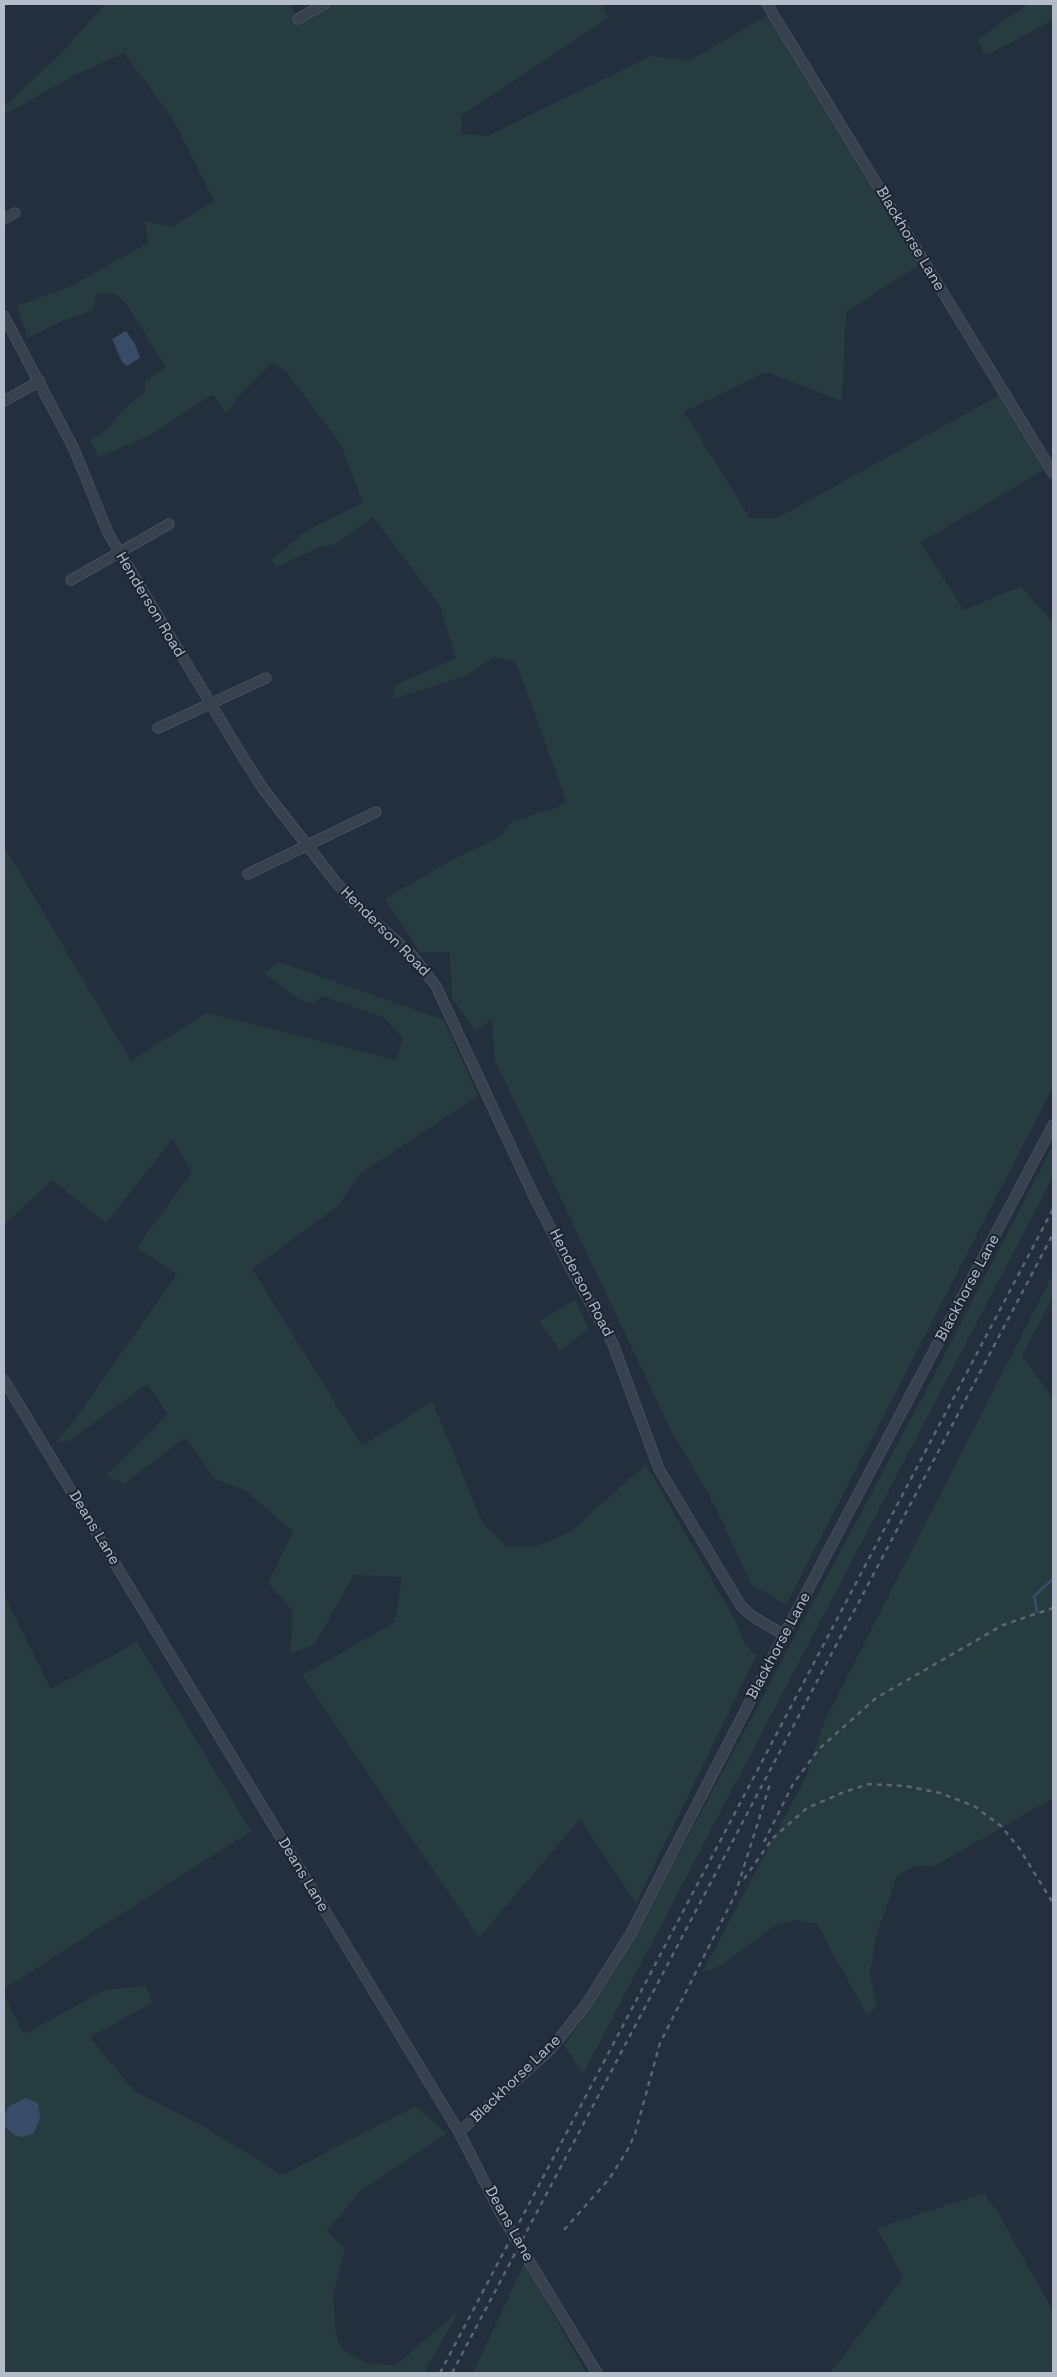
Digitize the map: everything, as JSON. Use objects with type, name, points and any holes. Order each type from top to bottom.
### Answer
[{"type":"street","points":[[298,19],[324,4]]},
{"type":"street","name":"Blackhorse Lane","points":[[767,4],[1053,473]]},
{"type":"street","points":[[4,219],[15,213]]},
{"type":"street","name":"Henderson Road","points":[[4,316],[40,381],[74,450],[108,533],[118,552],[264,790],[353,902],[412,955],[430,976],[533,1194],[568,1263],[613,1344],[659,1469],[741,1606],[752,1616],[784,1635]]},
{"type":"street","points":[[4,400],[40,381]]},
{"type":"street","points":[[72,580],[169,524]]},
{"type":"street","points":[[158,728],[266,678]]},
{"type":"street","points":[[248,874],[376,812]]},
{"type":"street","name":"Blackhorse Lane","points":[[459,2132],[550,2050],[585,2006],[630,1935],[784,1635],[1053,1125]]},
{"type":"street","name":"Deans Lane","points":[[4,1380],[459,2132],[502,2216],[597,2373]]},
{"type":"green space","points":[[105,4],[290,4],[295,14],[313,4],[601,4],[608,18],[462,115],[461,134],[487,136],[651,56],[690,60],[775,11],[927,260],[846,312],[842,401],[766,372],[684,412],[750,518],[777,518],[1007,391],[1052,465],[920,543],[964,610],[1021,586],[1053,623],[1053,1087],[786,1605],[751,1584],[714,1504],[671,1430],[495,1060],[492,1019],[476,1031],[452,999],[450,952],[420,952],[385,899],[448,862],[495,839],[502,834],[511,822],[558,807],[566,800],[516,662],[494,657],[466,676],[392,699],[395,685],[456,658],[440,606],[373,517],[336,544],[318,548],[276,567],[271,561],[307,530],[363,503],[341,445],[286,371],[272,363],[237,398],[226,414],[213,394],[151,435],[99,457],[90,440],[107,429],[123,410],[145,392],[145,381],[166,367],[125,302],[115,294],[96,293],[93,310],[60,322],[28,338],[17,306],[71,286],[148,243],[145,221],[172,227],[214,201],[171,116],[124,53],[75,75],[4,115],[4,108],[65,49]]},
{"type":"green space","points":[[1028,4],[1053,4],[1053,20],[986,56],[977,40]]},
{"type":"green space","points":[[4,846],[131,1061],[206,1013],[396,1060],[403,1039],[385,1018],[323,996],[313,1003],[298,999],[264,973],[279,962],[444,1020],[478,1096],[359,1174],[338,1206],[252,1269],[362,1446],[432,1401],[483,1524],[506,1546],[537,1546],[570,1532],[646,1464],[737,1624],[744,1642],[756,1656],[636,1903],[580,1819],[479,1938],[302,1675],[395,1622],[402,1577],[354,1575],[314,1645],[290,1653],[293,1611],[268,1583],[293,1532],[245,1490],[215,1479],[185,1438],[124,1484],[106,1475],[168,1414],[147,1384],[69,1441],[56,1442],[73,1422],[177,1274],[136,1248],[192,1173],[173,1139],[106,1223],[52,1180],[4,1225]]},
{"type":"green space","points":[[1053,1145],[1053,1177],[583,2074],[564,2046],[607,1983],[641,1925],[918,1406]]},
{"type":"green space","points":[[1053,1274],[1053,1297],[1022,1356],[1053,1398],[1053,1798],[935,1866],[916,1866],[897,1876],[875,1940],[870,1975],[877,2007],[867,2015],[817,1924],[797,1920],[773,1927],[720,1966],[702,1973],[807,1775],[825,1720]]},
{"type":"green space","points":[[575,1300],[589,1329],[560,1351],[539,1321]]},
{"type":"green space","points":[[4,1595],[51,1689],[137,1642],[251,1831],[4,1989]]},
{"type":"green space","points":[[146,1986],[152,2003],[90,2037],[134,2091],[205,2127],[282,2175],[416,2106],[446,2134],[361,2191],[327,2231],[345,2250],[333,2294],[336,2334],[342,2350],[367,2363],[395,2366],[459,2310],[424,2373],[4,2373],[4,1995],[24,2034],[105,1990]]},
{"type":"green space","points":[[984,2193],[997,2211],[1053,2311],[1053,2373],[830,2373],[903,2278],[877,2228]]},
{"type":"green space","points":[[525,2262],[586,2373],[473,2373]]},
{"type":"water","points":[[126,331],[135,344],[140,358],[127,366],[122,362],[112,339]]},
{"type":"water","points":[[26,2098],[38,2103],[40,2119],[33,2134],[22,2137],[14,2135],[7,2129],[4,2117],[9,2106]]},
{"type":"waterway","points":[[1037,1612],[1034,1596],[1053,1579]]},
{"type":"railway","points":[[440,2373],[1053,1209]]},
{"type":"railway","points":[[452,2373],[1053,1234]]},
{"type":"railway","points":[[764,1842],[793,1784],[819,1749],[876,1698],[1003,1625],[1053,1608]]},
{"type":"railway","points":[[564,2230],[609,2179],[627,2151],[635,2134],[660,2043],[735,1895],[770,1784]]},
{"type":"railway","points":[[744,1879],[773,1838],[807,1808],[844,1792],[869,1784],[906,1786],[940,1793],[974,1806],[1001,1826],[1019,1848],[1053,1903]]}]
